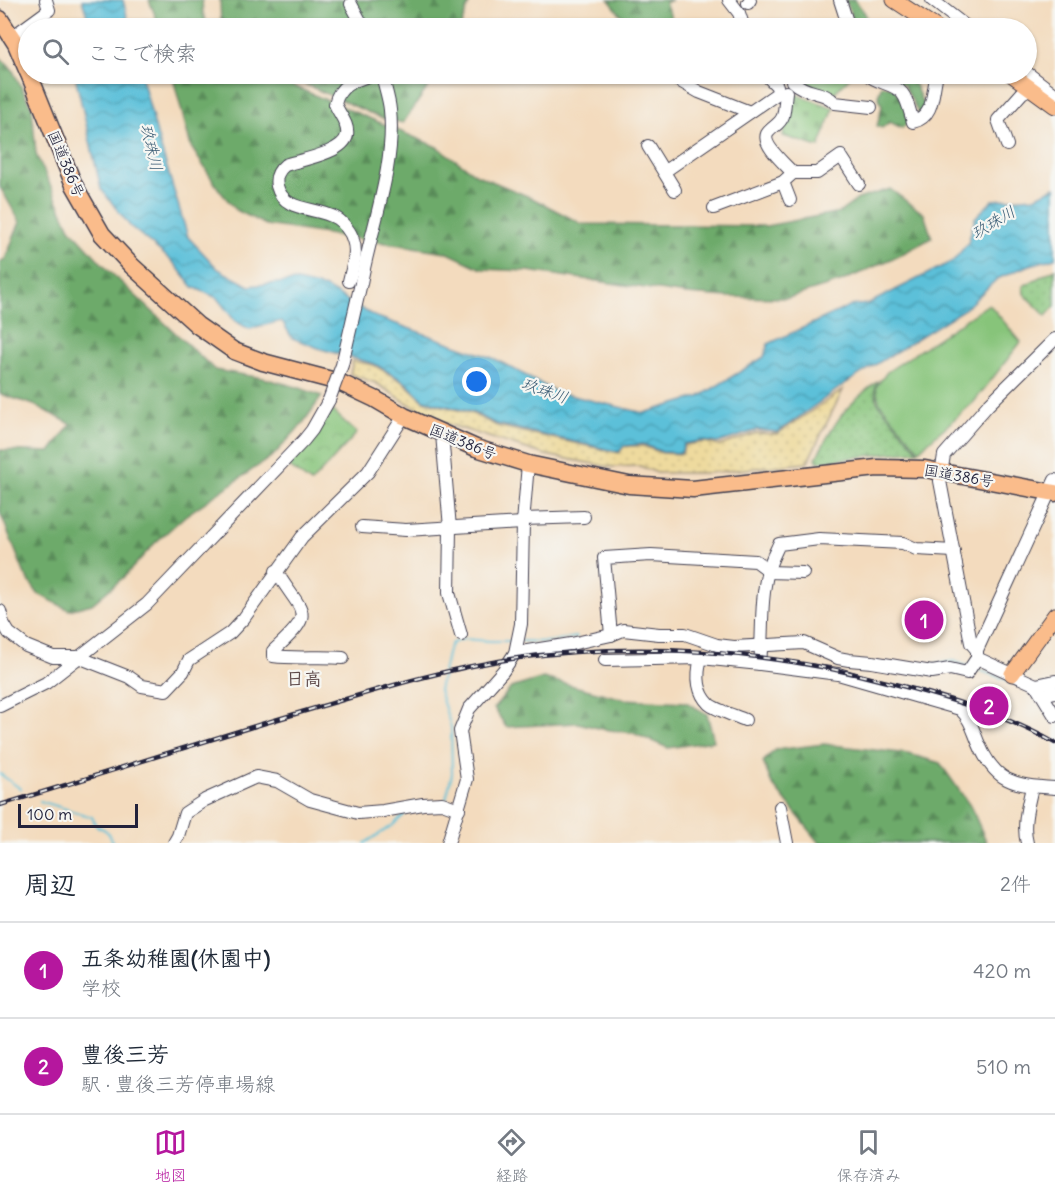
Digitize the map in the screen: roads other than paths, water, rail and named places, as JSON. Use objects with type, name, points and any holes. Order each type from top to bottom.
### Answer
[{"type":"highway","name":"国道386号","points":[[0,19],[18,50]]},
{"type":"highway","name":"国道386号","points":[[34,84],[83,203],[102,234],[139,273],[207,334],[234,351],[262,362],[339,382],[404,416],[476,448],[528,464],[629,485],[670,489],[716,487],[877,468],[908,467],[1053,488]]},
{"type":"main road","points":[[894,0],[922,18]]},
{"type":"main road","points":[[1025,84],[1055,106]]},
{"type":"main road","points":[[1012,674],[1055,615]]},
{"type":"street","points":[[38,18],[49,10],[46,0]]},
{"type":"street","points":[[729,0],[741,18]]},
{"type":"street","points":[[840,0],[846,18]]},
{"type":"street","points":[[937,2],[956,18]]},
{"type":"street","points":[[351,4],[359,18]]},
{"type":"street","points":[[12,37],[18,33]]},
{"type":"street","points":[[1037,80],[1055,93]]},
{"type":"street","points":[[349,84],[342,87],[335,104],[345,123],[347,135],[342,145],[332,151],[285,165],[279,170],[276,181],[279,192],[287,201],[299,208],[322,211],[338,219],[350,232],[356,251],[355,282]]},
{"type":"street","points":[[0,706],[46,683],[147,604],[304,440],[322,415],[342,365],[355,282],[387,168],[390,147],[390,109],[384,84]]},
{"type":"street","points":[[685,84],[699,92],[750,112]]},
{"type":"street","points":[[775,84],[831,98],[835,103],[871,107]]},
{"type":"street","points":[[887,84],[903,93],[913,122],[921,120],[927,114],[934,84]]},
{"type":"street","points":[[665,171],[790,86]]},
{"type":"street","points":[[790,86],[783,116],[766,138],[768,147],[794,173]]},
{"type":"street","points":[[1007,145],[998,120],[1022,93],[1031,88]]},
{"type":"street","points":[[648,146],[675,190]]},
{"type":"street","points":[[714,208],[783,182],[794,173],[817,173],[841,156],[859,184]]},
{"type":"street","points":[[783,182],[790,200]]},
{"type":"street","points":[[1054,343],[988,405],[944,455],[940,481],[971,643],[977,654],[1045,691],[1055,716]]},
{"type":"street","points":[[0,611],[9,633],[18,641],[53,657],[78,657],[129,676],[142,686],[166,690],[183,672],[189,660],[230,633],[244,618],[302,537],[368,472],[404,416]]},
{"type":"street","points":[[442,434],[450,528],[449,593],[461,635]]},
{"type":"street","points":[[461,843],[453,831],[450,806],[467,779],[460,731],[469,709],[503,671],[517,646],[521,624],[523,521],[528,464]]},
{"type":"street","points":[[517,646],[623,630],[685,634],[717,645],[734,647],[762,641],[804,643],[838,658],[932,672],[950,669],[967,673],[1053,488]]},
{"type":"street","points":[[362,527],[406,530],[584,518]]},
{"type":"street","points":[[760,664],[762,607],[768,571],[779,544],[819,539],[903,543],[916,549],[954,551]]},
{"type":"street","points":[[610,631],[604,558],[651,555],[756,561],[768,571],[803,573]]},
{"type":"street","points":[[276,571],[288,590],[298,600],[302,610],[302,620],[297,629],[273,651],[273,656],[297,659],[323,656],[343,658]]},
{"type":"street","points":[[701,658],[697,672],[699,686],[709,704],[745,720]]},
{"type":"street","points":[[605,660],[701,658],[838,674],[960,710],[967,716],[985,758],[997,774],[1015,783],[1032,787],[1055,788]]},
{"type":"street","points":[[1045,691],[1055,681]]},
{"type":"street","points":[[174,843],[184,813],[205,800],[256,777],[277,781],[310,800],[358,813],[423,804],[450,806]]},
{"type":"street","points":[[1027,843],[1024,835],[1032,787]]},
{"type":"street","points":[[780,807],[787,843]]},
{"type":"street","points":[[448,843],[453,831]]},
{"type":"water","points":[[82,0],[123,0],[128,18],[88,18]]},
{"type":"water","name":"玖珠川","points":[[77,84],[144,84],[188,237],[218,269],[249,286],[297,281],[326,288],[374,316],[495,359],[556,392],[644,413],[699,397],[764,357],[768,344],[850,306],[868,304],[953,261],[968,243],[975,218],[993,200],[1035,197],[1055,187],[1055,258],[1027,266],[997,279],[966,308],[846,383],[778,432],[757,430],[718,443],[700,441],[684,444],[681,453],[662,452],[643,444],[624,446],[619,452],[496,424],[474,413],[424,400],[404,381],[375,364],[321,349],[292,338],[282,321],[249,329],[235,321],[217,298],[193,287],[173,262],[130,226],[101,189]]},
{"type":"waterway","points":[[521,641],[546,642],[577,637]]},
{"type":"waterway","points":[[446,799],[452,774],[451,727],[439,690],[448,650],[452,643],[464,639],[512,641]]},
{"type":"waterway","points":[[929,666],[953,661],[967,666]]},
{"type":"waterway","points":[[976,669],[1027,687]]},
{"type":"waterway","points":[[0,774],[21,789]]},
{"type":"waterway","points":[[40,801],[92,817],[96,826],[107,832],[113,843]]},
{"type":"waterway","points":[[365,843],[392,826],[405,814]]},
{"type":"railway","points":[[0,805],[414,680],[511,659],[606,651],[654,650],[750,656],[845,672],[975,708],[1055,743]]},
{"type":"place","name":"五条幼稚園(休園中)","points":[[924,620]]},
{"type":"place","name":"豊後三芳","points":[[989,706]]},
{"type":"district","name":"日高","points":[[304,679]]}]
